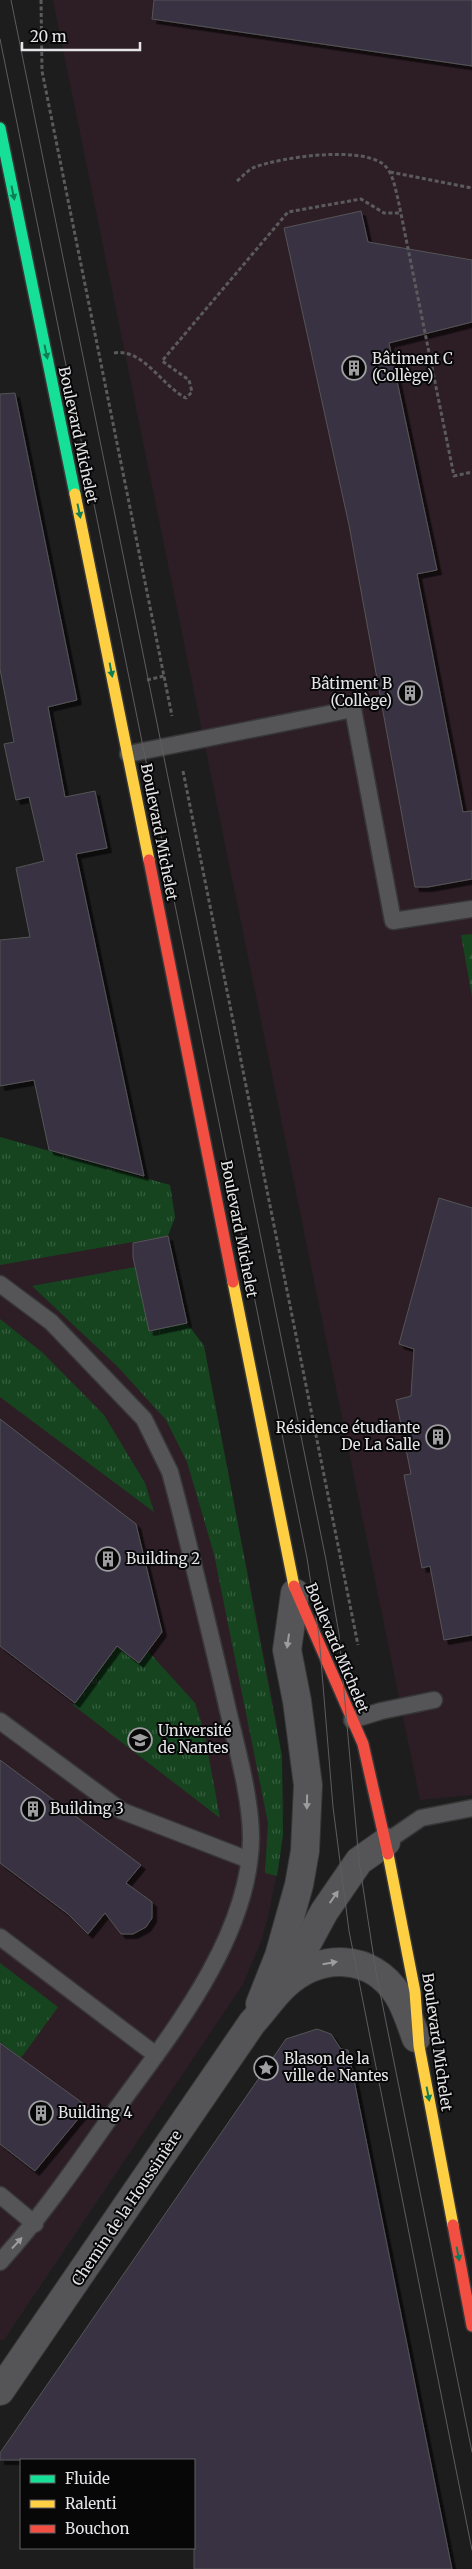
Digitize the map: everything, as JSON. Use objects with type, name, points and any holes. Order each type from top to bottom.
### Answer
[{"type":"street","name":"Boulevard Michelet","points":[[0,128],[128,754],[295,1592],[363,1744],[386,1842],[415,1992],[419,2046],[472,2326]]},
{"type":"street","name":"Chemin de la Houssinière","points":[[252,2023],[279,1956],[299,1885],[304,1851],[308,1785],[297,1701],[287,1650],[295,1592]]},
{"type":"street","name":"Chemin de la Houssinière","points":[[0,2391],[252,2023],[284,1985],[324,1912],[359,1862],[386,1842]]},
{"type":"street","name":"Chemin de la Houssinière","points":[[284,1985],[304,1971],[333,1961],[350,1961],[366,1966],[388,1982],[398,1996],[419,2046]]},
{"type":"lane","points":[[128,754],[353,709],[393,921],[472,909]]},
{"type":"lane","points":[[0,1284],[51,1322],[130,1402],[144,1419],[170,1472],[235,1741],[251,1838],[242,1902],[227,1939],[200,1988],[156,2054],[35,2224],[0,2262]]},
{"type":"lane","points":[[352,1720],[434,1700]]},
{"type":"lane","points":[[0,1721],[122,1811],[249,1860]]},
{"type":"lane","points":[[386,1842],[421,1818],[472,1808]]},
{"type":"lane","points":[[0,1937],[156,2054]]},
{"type":"lane","points":[[0,2195],[35,2224]]},
{"type":"path","name":"Boulevard Michelet","points":[[40,0],[42,71],[359,1649]]},
{"type":"path","points":[[237,181],[253,167],[303,156],[352,156],[371,158],[384,164],[390,172],[401,213],[454,476],[472,472]]},
{"type":"path","points":[[390,172],[472,188]]},
{"type":"path","points":[[114,353],[124,351],[140,359],[174,392],[186,398],[192,392],[189,380],[162,361],[288,212],[360,199],[384,214],[401,213]]},
{"type":"shaded area","points":[[53,0],[472,0],[472,1795],[420,1800]]},
{"type":"shaded area","name":"Université de Nantes","points":[[0,1137],[170,1185],[175,1217],[168,1236],[187,1323],[204,1346],[277,1724],[284,1803],[280,1858],[269,1912],[262,1939],[243,1984],[4,2340],[0,2340]]},
{"type":"green space","points":[[472,934],[472,997],[461,935]]},
{"type":"green space","points":[[0,1137],[170,1185],[175,1217],[168,1236],[0,1265]]},
{"type":"green space","points":[[135,1267],[149,1331],[187,1323],[204,1346],[282,1756],[283,1835],[277,1876],[265,1873],[268,1823],[214,1554],[187,1462],[166,1420],[118,1367],[32,1286]]},
{"type":"green space","points":[[0,1319],[43,1353],[104,1415],[145,1483],[154,1512],[0,1397]]},
{"type":"green space","points":[[117,1646],[138,1663],[148,1651],[195,1703],[204,1731],[220,1818],[73,1705]]},
{"type":"green space","points":[[0,1963],[58,2007],[21,2058],[0,2042]]},
{"type":"building","points":[[154,0],[472,0],[472,66],[152,19]]},
{"type":"building","points":[[361,211],[368,242],[472,260],[472,322],[389,343],[437,570],[417,574],[463,812],[472,811],[472,879],[428,887],[415,887],[349,525],[284,228]]},
{"type":"building","points":[[15,393],[77,700],[48,707],[65,797],[95,791],[107,848],[76,854],[144,1176],[49,1150],[34,1080],[0,1086],[0,940],[30,937],[16,868],[44,861],[29,797],[16,800],[4,744],[14,742],[0,669],[0,394]]},
{"type":"building","name":"Résidence étudiante De La Salle","points":[[439,1198],[472,1208],[472,1635],[444,1640],[430,1566],[422,1568],[404,1475],[411,1474],[396,1400],[411,1396],[414,1349],[399,1344]]},
{"type":"building","points":[[168,1236],[187,1323],[149,1331],[133,1257],[133,1243]]},
{"type":"building","name":"Building 2","points":[[0,1419],[136,1524],[162,1632],[139,1663],[117,1646],[75,1703],[0,1646]]},
{"type":"building","name":"Building 3","points":[[0,1760],[141,1865],[126,1883],[152,1902],[152,1918],[146,1927],[133,1934],[121,1934],[105,1913],[88,1934],[68,1914],[0,1863]]},
{"type":"building","points":[[317,2029],[331,2034],[341,2049],[348,2050],[452,2569],[194,2569],[195,2459],[0,2460],[0,2453],[286,2039]]},
{"type":"building","name":"Building 4","points":[[0,2043],[88,2107],[35,2171],[0,2144]]},
{"type":"tram line","points":[[11,0],[326,1560],[339,1634],[359,1861],[376,1972],[472,2452]]},
{"type":"tram line","points":[[0,39],[307,1558],[319,1636],[333,1807],[349,1931],[472,2550]]},
{"type":"traffic: fast","points":[[0,128],[75,494]]},
{"type":"traffic: slow","points":[[75,494],[149,860]]},
{"type":"traffic: slow","points":[[233,1282],[294,1586]]},
{"type":"traffic: slow","points":[[388,1854],[415,1992],[419,2046],[453,2225]]},
{"type":"traffic: jam","points":[[149,860],[233,1282]]},
{"type":"traffic: jam","points":[[294,1586],[363,1744],[388,1854]]},
{"type":"traffic: jam","points":[[453,2225],[472,2326]]},
{"type":"place","name":"Bâtiment C (Collège)","points":[[354,368]]},
{"type":"place","name":"Bâtiment B (Collège)","points":[[410,693]]},
{"type":"place","name":"Résidence étudiante De La Salle","points":[[438,1437]]},
{"type":"place","name":"Building 2","points":[[108,1559]]},
{"type":"place","name":"Université de Nantes","points":[[140,1740]]},
{"type":"place","name":"Building 3","points":[[33,1809]]},
{"type":"place","name":"Blason de la ville de Nantes","points":[[266,2068]]},
{"type":"place","name":"Building 4","points":[[41,2113]]}]
